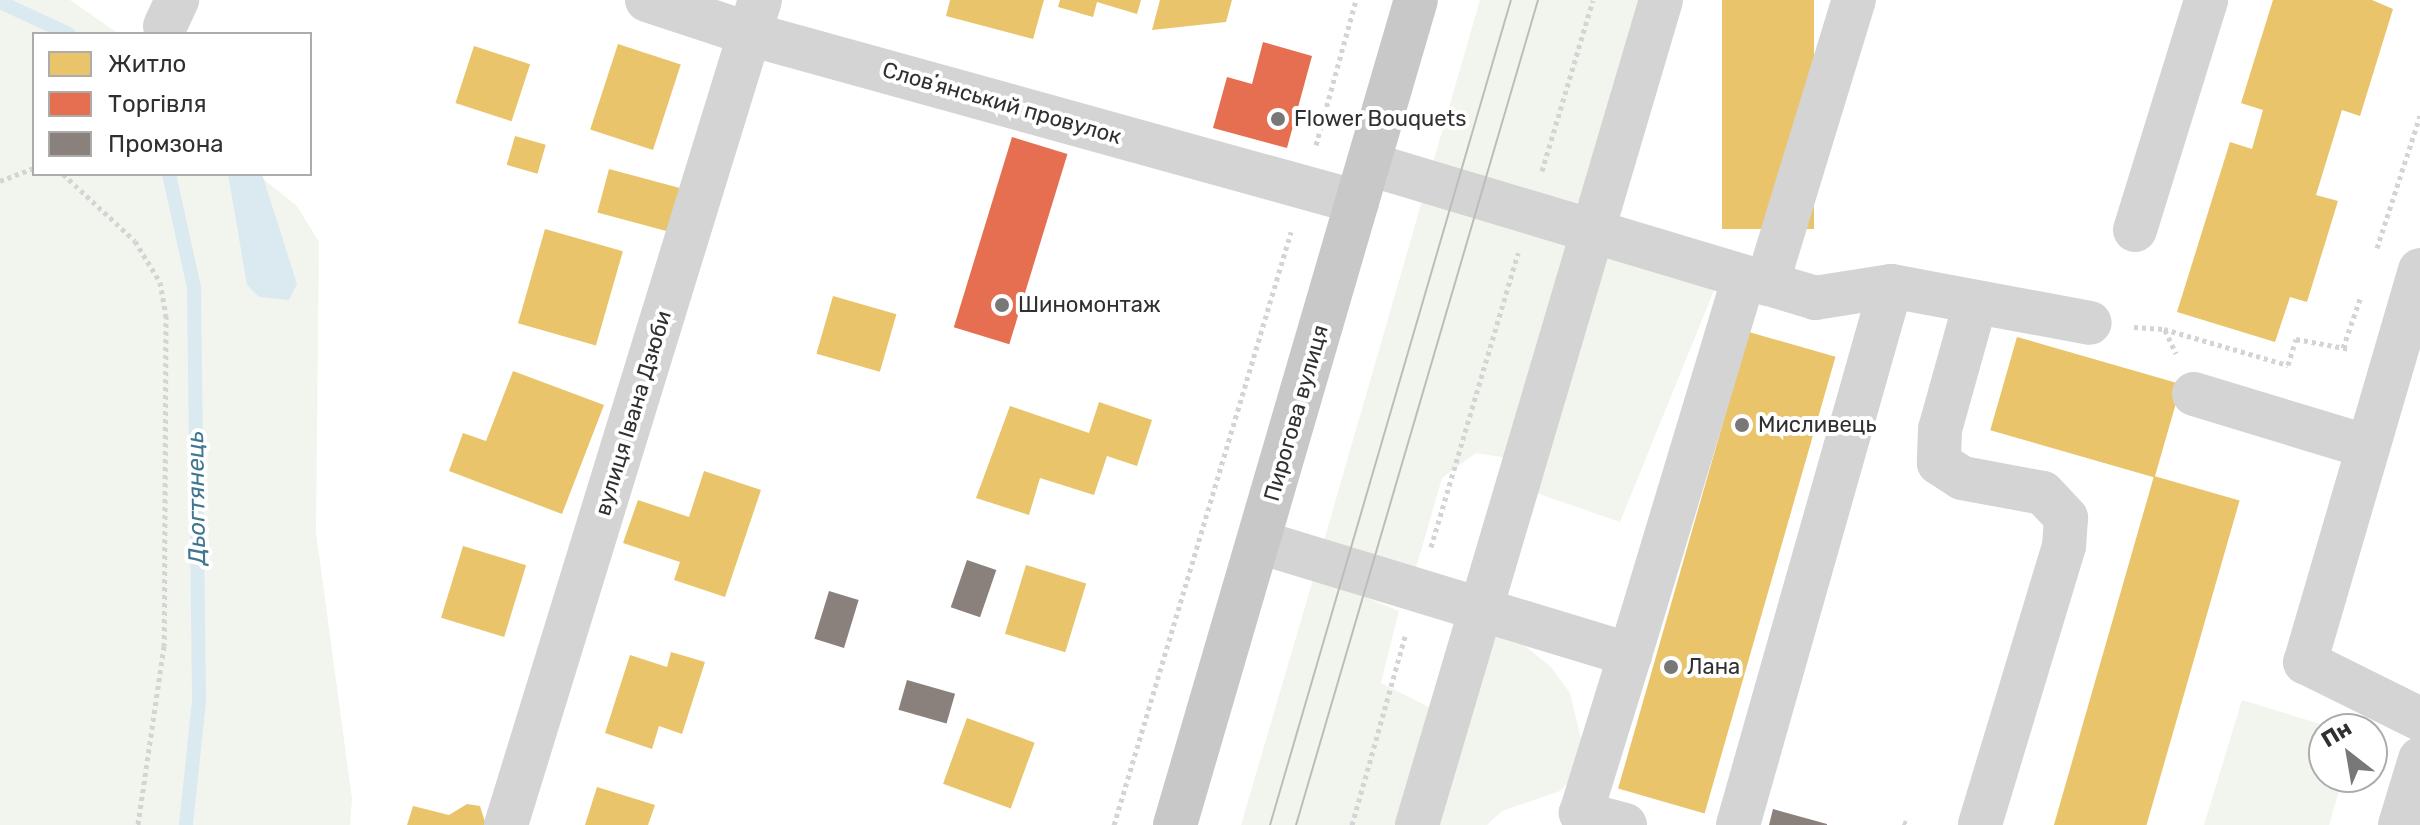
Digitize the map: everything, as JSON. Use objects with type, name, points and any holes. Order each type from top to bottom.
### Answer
[{"type":"main road","name":"Пирогова вулиця","points":[[1175,825],[1416,0]]},
{"type":"street","name":"Словʼянський провулок","points":[[647,0],[755,17],[1304,187],[1363,183],[1530,212],[1815,298],[1891,286]]},
{"type":"street","points":[[1417,825],[1661,0]]},
{"type":"street","points":[[1625,825],[1581,813],[1630,655],[1854,0]]},
{"type":"street","points":[[2135,230],[2206,0]]},
{"type":"street","name":"вулиця Івана Дзюби","points":[[506,825],[755,17]]},
{"type":"street","points":[[2420,270],[2305,662],[2420,719]]},
{"type":"street","points":[[1738,825],[1891,286],[2090,323]]},
{"type":"street","points":[[1975,304],[1940,429],[1939,463],[1962,478],[2043,493],[2066,518],[2064,546],[1980,825]]},
{"type":"street","points":[[2194,394],[2368,447]]},
{"type":"street","points":[[1259,542],[1630,655]]},
{"type":"street","points":[[2400,825],[2420,759]]},
{"type":"path","points":[[1114,825],[1304,187],[1356,0]]},
{"type":"path","points":[[1352,825],[1417,591],[1593,0]]},
{"type":"path","points":[[2374,259],[2420,116]]},
{"type":"path","points":[[0,181],[32,169]]},
{"type":"path","points":[[65,176],[135,241],[160,282],[166,315],[164,646],[138,825]]},
{"type":"path","points":[[2343,348],[2363,289]]},
{"type":"path","points":[[2090,323],[2164,329],[2288,365],[2296,339],[2394,357]]},
{"type":"shaded area","points":[[0,0],[70,0],[116,32],[32,32],[32,176],[260,176],[297,206],[319,242],[316,532],[352,799],[350,825],[0,825]]},
{"type":"shaded area","points":[[1480,0],[1661,0],[1514,459],[1476,453],[1442,478],[1414,575],[1323,544]]},
{"type":"shaded area","points":[[228,176],[263,176],[297,284],[289,300],[259,297],[247,285]]},
{"type":"shaded area","points":[[1599,244],[1717,283],[1620,522],[1525,489]]},
{"type":"shaded area","points":[[1314,576],[1399,611],[1381,683],[1439,712],[1408,825],[1241,825]]},
{"type":"shaded area","points":[[1479,609],[1551,667],[1570,693],[1583,747],[1577,772],[1560,791],[1502,811],[1487,825],[1417,825]]},
{"type":"shaded area","points":[[2242,700],[2308,720],[2308,793],[2338,793],[2329,825],[2204,825]]},
{"type":"building: Житло","points":[[950,0],[1044,0],[1033,39],[946,16]]},
{"type":"building: Житло","points":[[1060,0],[1141,0],[1137,14],[1097,2],[1093,17],[1058,7]]},
{"type":"building: Житло","points":[[1160,0],[1232,0],[1226,22],[1152,30]]},
{"type":"building: Житло","points":[[1722,0],[1814,0],[1814,229],[1722,229]]},
{"type":"building: Житло","points":[[2273,0],[2372,0],[2393,9],[2360,116],[2342,110],[2316,195],[2338,201],[2307,302],[2290,297],[2275,342],[2177,312],[2230,142],[2252,149],[2263,110],[2241,103]]},
{"type":"building: Житло","points":[[618,44],[681,64],[653,150],[590,130]]},
{"type":"building: Житло","points":[[474,46],[530,64],[512,121],[455,103]]},
{"type":"building: Житло","points":[[515,136],[546,145],[537,174],[507,165]]},
{"type":"building: Житло","points":[[609,169],[686,190],[675,233],[597,212]]},
{"type":"building: Житло","points":[[545,229],[623,251],[596,346],[518,323]]},
{"type":"building: Житло","points":[[833,296],[896,314],[880,372],[816,354]]},
{"type":"building: Житло","points":[[1749,332],[1836,357],[1705,813],[1618,789]]},
{"type":"building: Житло","points":[[2017,337],[2181,384],[2155,477],[1990,430]]},
{"type":"building: Житло","points":[[513,371],[604,405],[562,514],[449,471],[463,433],[486,441]]},
{"type":"building: Житло","points":[[1099,402],[1152,420],[1137,466],[1107,456],[1094,495],[1040,478],[1029,515],[976,498],[1010,406],[1089,433]]},
{"type":"building: Житло","points":[[704,471],[761,490],[725,597],[674,580],[680,562],[623,543],[638,500],[689,517]]},
{"type":"building: Житло","points":[[2154,476],[2240,501],[2147,825],[2054,825]]},
{"type":"building: Житло","points":[[463,546],[526,565],[504,637],[441,618]]},
{"type":"building: Житло","points":[[1026,565],[1086,583],[1065,652],[1005,634]]},
{"type":"building: Житло","points":[[671,652],[705,662],[682,734],[659,726],[652,749],[605,733],[630,655],[667,667]]},
{"type":"building: Житло","points":[[967,718],[1035,743],[1011,808],[943,784]]},
{"type":"building: Житло","points":[[597,787],[655,805],[648,825],[585,825]]},
{"type":"building: Житло","points":[[467,804],[480,806],[486,825],[407,825],[413,806],[449,815]]},
{"type":"building: Торгівля","points":[[1263,42],[1312,56],[1287,148],[1213,128],[1227,77],[1252,84]]},
{"type":"building: Торгівля","points":[[1012,137],[1067,154],[1009,344],[954,327]]},
{"type":"building: Промзона","points":[[967,560],[996,570],[980,617],[951,607]]},
{"type":"building: Промзона","points":[[829,591],[859,600],[844,648],[814,639]]},
{"type":"building: Промзона","points":[[907,680],[955,694],[947,724],[898,710]]},
{"type":"building: Промзона","points":[[1773,809],[1827,824],[1827,825],[1769,825]]},
{"type":"waterway","name":"Дьогтянець","points":[[0,2],[65,32]]},
{"type":"waterway","name":"Дьогтянець","points":[[169,176],[194,288],[199,701],[186,825]]},
{"type":"tram line","points":[[1270,825],[1511,0]]},
{"type":"tram line","points":[[1296,825],[1538,0]]},
{"type":"place","name":"Flower Bouquets","points":[[1278,119]]},
{"type":"place","name":"Шиномонтаж","points":[[1002,305]]},
{"type":"place","name":"Мисливець","points":[[1742,425]]},
{"type":"place","name":"Лана","points":[[1671,667]]}]
